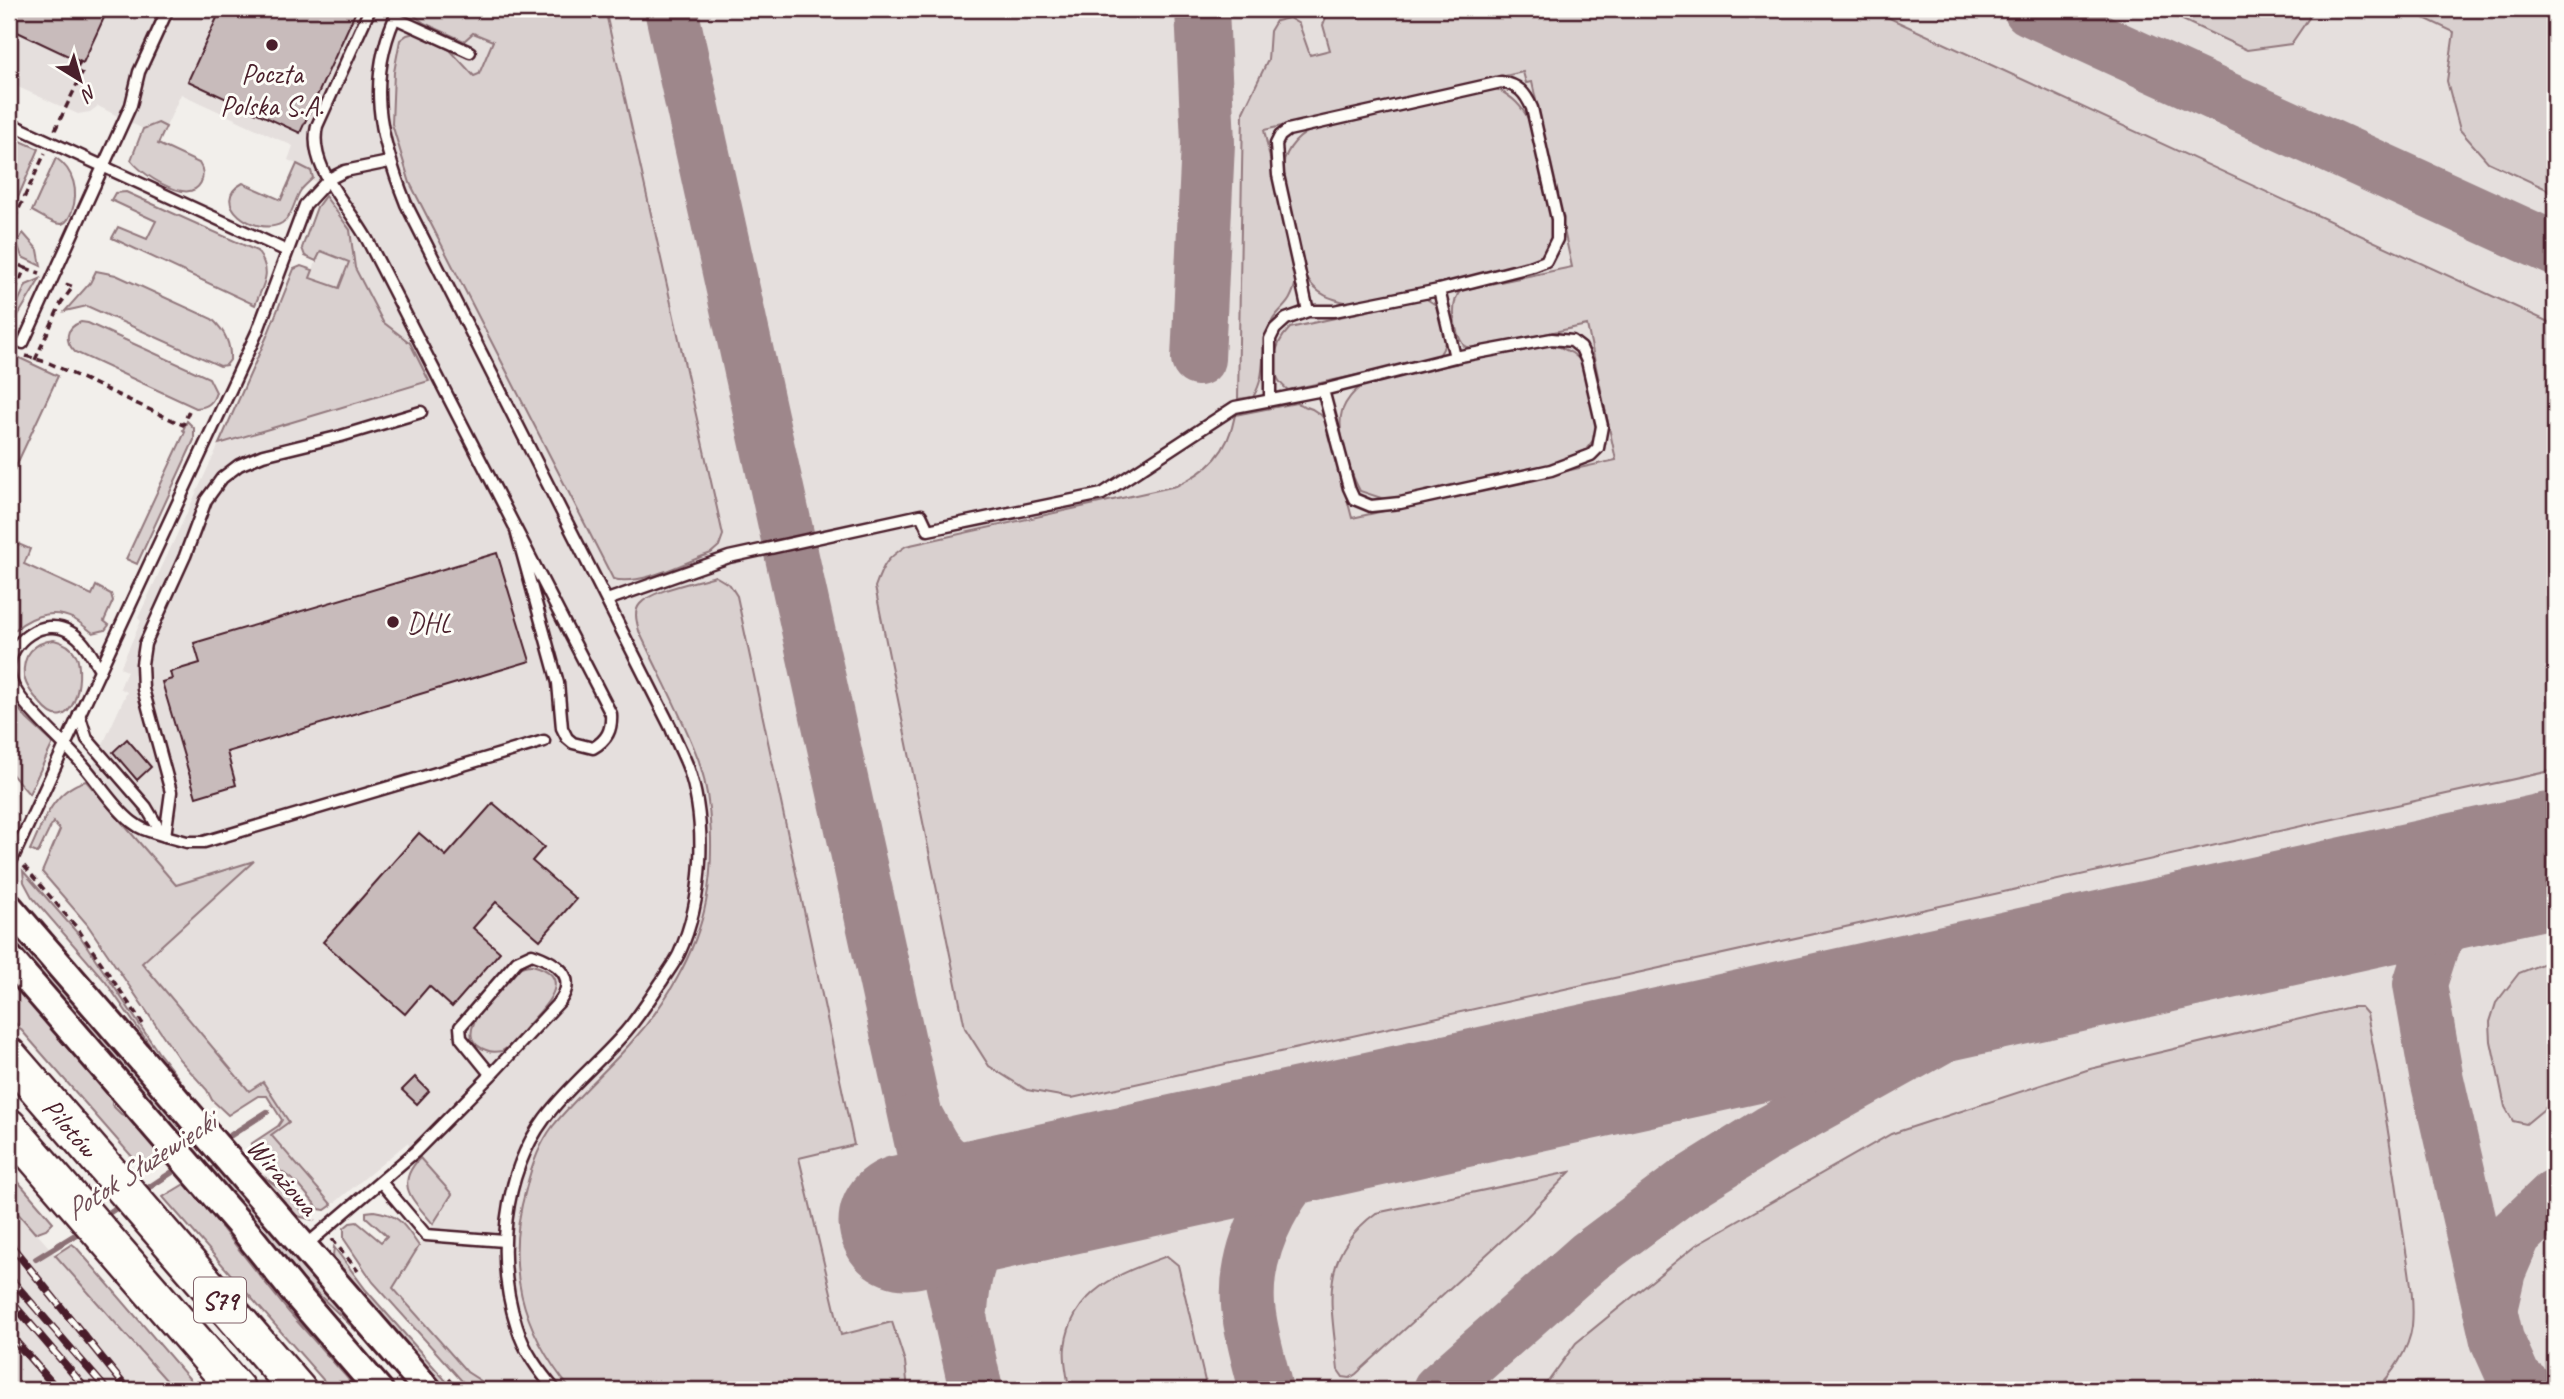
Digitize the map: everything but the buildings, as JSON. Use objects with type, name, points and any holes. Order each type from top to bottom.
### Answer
[{"type":"highway","name":"Pilotów","points":[[9,1056],[298,1390]]},
{"type":"highway","name":"Pilotów","points":[[9,1127],[237,1390]]},
{"type":"main road","name":"Wirażowa","points":[[9,907],[428,1390]]},
{"type":"main road","points":[[9,958],[379,1390]]},
{"type":"lane","points":[[20,348],[131,105],[139,72],[169,9]]},
{"type":"lane","points":[[370,9],[314,136],[316,157],[368,240],[611,714],[609,733],[602,743],[593,748],[573,743],[566,738],[562,728],[558,683],[514,527]]},
{"type":"lane","points":[[470,52],[397,13],[380,65],[381,128],[389,162],[406,204],[607,600],[688,769],[697,808],[701,852],[696,900],[679,954],[649,1001],[622,1036],[543,1120],[520,1164],[508,1210],[504,1241],[506,1274],[516,1326],[538,1370],[555,1390]]},
{"type":"lane","points":[[1270,400],[1270,339],[1286,319],[1308,311],[1334,311],[1439,290],[1533,267],[1546,261],[1557,239],[1557,219],[1532,108],[1526,95],[1512,84],[1501,82],[1288,130],[1280,136],[1275,152],[1278,175],[1308,311]]},
{"type":"lane","points":[[9,123],[287,251]]},
{"type":"lane","points":[[9,866],[258,328],[305,205],[328,179],[345,171],[389,162]]},
{"type":"lane","points":[[1439,290],[1455,357]]},
{"type":"lane","points":[[607,600],[708,564],[789,542],[921,515],[928,530],[1102,494],[1235,407],[1323,390],[1455,357],[1552,340],[1572,341],[1581,348],[1587,361],[1602,426],[1598,448],[1584,459],[1551,470],[1400,503],[1371,506],[1354,499],[1349,488],[1323,390]]},
{"type":"lane","points":[[164,835],[171,792],[143,689],[142,664],[145,644],[185,556],[206,500],[222,478],[239,465],[263,455],[341,436],[421,412]]},
{"type":"lane","points":[[100,669],[86,647],[70,631],[45,628],[28,634],[16,647],[9,667],[17,692],[129,820],[148,833],[187,842],[204,842],[544,741]]},
{"type":"lane","points":[[79,714],[87,739],[146,807],[164,835]]},
{"type":"lane","points":[[303,1247],[381,1182],[492,1075],[568,990],[568,981],[558,967],[542,957],[532,954],[517,961],[460,1027],[461,1038],[492,1075]]},
{"type":"lane","points":[[381,1182],[426,1235],[504,1241]]},
{"type":"path","points":[[9,260],[25,268],[9,305]]},
{"type":"path","points":[[20,348],[35,360],[49,363],[183,425],[189,411]]},
{"type":"path","points":[[24,866],[78,929],[147,1029]]},
{"type":"shaded area","points":[[9,9],[2555,9],[2555,1390],[495,1390],[467,1372],[393,1287],[452,1194],[407,1143],[332,1205],[270,1135],[288,1121],[264,1082],[249,1091],[142,963],[252,862],[176,885],[86,781],[127,692],[120,688],[127,671],[120,668],[141,621],[138,618],[219,444],[428,381],[409,343],[383,322],[355,268],[350,230],[311,177],[311,171],[288,160],[293,146],[181,94],[166,127],[158,123],[143,129],[98,106],[90,112],[78,114],[9,83]]},
{"type":"shaded area","points":[[414,9],[605,9],[723,535],[719,546],[711,553],[649,576],[613,579],[410,183],[392,124],[394,72],[400,40],[415,33],[450,50],[474,76],[479,74],[493,41],[473,33],[464,41],[424,23],[415,16]]},
{"type":"shaded area","points":[[1329,9],[1870,9],[2555,325],[2555,770],[1072,1098],[1027,1090],[989,1066],[965,1028],[875,587],[890,559],[906,546],[1176,486],[1198,474],[1215,459],[1227,440],[1235,415],[1296,403],[1312,409],[1327,422],[1352,518],[1616,460],[1587,325],[1474,349],[1464,346],[1455,326],[1455,302],[1461,290],[1572,267],[1532,82],[1526,83],[1523,72],[1264,130],[1296,280],[1291,297],[1269,327],[1258,388],[1253,397],[1238,399],[1243,112],[1268,60],[1270,31],[1276,21],[1289,18],[1299,24],[1310,55],[1330,50],[1323,25]]},
{"type":"shaded area","points":[[2159,9],[2315,9],[2291,44],[2247,50]]},
{"type":"shaded area","points":[[2405,9],[2555,9],[2555,193],[2488,162],[2460,130],[2447,81],[2454,32]]},
{"type":"shaded area","points":[[1497,89],[1508,95],[1524,111],[1530,122],[1552,218],[1553,232],[1546,251],[1522,267],[1349,303],[1330,298],[1315,289],[1307,278],[1282,168],[1287,153],[1295,142],[1320,126]]},
{"type":"shaded area","points":[[158,123],[166,127],[158,144],[199,163],[202,168],[201,183],[194,190],[182,191],[161,183],[131,160],[143,129]]},
{"type":"shaded area","points":[[9,136],[39,149],[16,202],[9,196]]},
{"type":"shaded area","points":[[56,158],[71,175],[75,189],[72,211],[62,224],[32,211]]},
{"type":"shaded area","points":[[297,164],[311,171],[313,178],[301,190],[289,216],[282,223],[260,226],[239,216],[230,199],[233,191],[243,183],[281,200]]},
{"type":"shaded area","points":[[126,192],[257,251],[266,272],[255,305],[112,238],[118,227],[147,239],[156,221],[111,200],[115,193]]},
{"type":"shaded area","points":[[325,196],[350,230],[355,268],[383,322],[410,343],[429,381],[219,444],[294,269],[301,266],[313,270],[310,278],[339,288],[349,262],[321,251],[316,261],[305,256],[302,248],[317,207]]},
{"type":"shaded area","points":[[23,233],[38,250],[41,266],[22,257],[17,243]]},
{"type":"shaded area","points":[[320,251],[349,262],[339,289],[310,278]]},
{"type":"shaded area","points":[[96,271],[116,275],[212,319],[226,338],[230,360],[226,365],[220,366],[87,306],[65,311],[90,283]]},
{"type":"shaded area","points":[[40,279],[14,322],[9,321],[26,285]]},
{"type":"shaded area","points":[[1425,298],[1439,307],[1444,328],[1444,347],[1436,358],[1288,390],[1277,376],[1274,368],[1276,351],[1290,328]]},
{"type":"shaded area","points":[[81,322],[209,378],[216,392],[213,399],[209,404],[196,408],[75,352],[69,344],[68,335],[72,328]]},
{"type":"shaded area","points":[[1539,345],[1560,347],[1584,363],[1597,415],[1594,439],[1584,452],[1564,463],[1404,499],[1381,498],[1360,491],[1345,452],[1341,420],[1346,403],[1362,385]]},
{"type":"shaded area","points":[[9,353],[58,376],[9,481]]},
{"type":"shaded area","points":[[187,421],[194,428],[194,440],[137,564],[126,559],[185,432],[183,430]]},
{"type":"shaded area","points":[[9,540],[30,549],[24,564],[92,595],[96,586],[111,594],[113,601],[104,621],[109,625],[105,630],[93,633],[74,619],[47,614],[23,624],[9,636]]},
{"type":"shaded area","points":[[715,576],[730,585],[737,596],[854,1145],[799,1158],[841,1335],[892,1322],[905,1362],[908,1390],[571,1390],[540,1344],[522,1295],[517,1270],[520,1217],[530,1173],[540,1148],[562,1115],[629,1045],[654,1014],[677,979],[701,922],[709,886],[711,850],[704,777],[686,728],[639,631],[636,614],[640,604],[654,595]]},
{"type":"shaded area","points":[[54,640],[72,649],[79,665],[74,702],[68,711],[61,715],[52,714],[41,704],[28,688],[24,676],[25,662],[31,651],[47,641]]},
{"type":"shaded area","points":[[9,697],[27,719],[53,743],[29,794],[9,771]]},
{"type":"shaded area","points":[[86,781],[176,885],[254,861],[142,963],[249,1091],[263,1082],[289,1122],[271,1135],[332,1205],[325,1210],[319,1209],[298,1184],[263,1158],[251,1144],[278,1126],[282,1120],[267,1096],[258,1096],[228,1115],[212,1100],[207,1090],[179,1059],[87,924],[42,872],[60,830],[53,822],[37,853],[30,850],[40,829],[58,799],[75,785]]},
{"type":"shaded area","points":[[23,871],[80,936],[158,1052],[201,1107],[162,1063],[105,981],[32,897],[24,882]]},
{"type":"shaded area","points":[[9,927],[190,1137],[185,1140],[9,938]]},
{"type":"shaded area","points":[[2555,959],[2555,1100],[2526,1124],[2513,1121],[2505,1107],[2491,1041],[2490,1022],[2496,1003],[2519,973]]},
{"type":"shaded area","points":[[532,965],[552,976],[555,983],[549,1000],[506,1049],[492,1051],[477,1045],[472,1038],[472,1031],[478,1015],[517,969]]},
{"type":"shaded area","points":[[9,979],[112,1099],[112,1105],[128,1117],[162,1155],[141,1167],[9,1016]]},
{"type":"shaded area","points":[[2350,1007],[2361,1007],[2367,1014],[2391,1149],[2412,1303],[2412,1326],[2407,1344],[2388,1377],[2375,1390],[1542,1390],[1576,1343],[1696,1245],[1891,1134],[2090,1069]]},
{"type":"shaded area","points":[[420,1158],[452,1194],[433,1224],[413,1200],[407,1185],[412,1168]]},
{"type":"shaded area","points":[[215,1165],[372,1346],[290,1267],[210,1168]]},
{"type":"shaded area","points":[[254,1169],[287,1194],[310,1219],[293,1215]]},
{"type":"shaded area","points":[[9,1171],[53,1222],[46,1229],[35,1233],[9,1203]]},
{"type":"shaded area","points":[[1570,1172],[1521,1223],[1356,1374],[1350,1378],[1343,1377],[1338,1370],[1332,1284],[1344,1247],[1357,1230],[1376,1213]]},
{"type":"shaded area","points":[[186,1183],[288,1311],[358,1390],[332,1390],[163,1197]]},
{"type":"shaded area","points":[[9,1203],[17,1211],[175,1390],[9,1390]]},
{"type":"shaded area","points":[[374,1211],[396,1218],[419,1246],[393,1288],[467,1372],[495,1390],[470,1390],[373,1282],[344,1239],[344,1228],[357,1222],[381,1242],[387,1236],[366,1217],[366,1212]]},
{"type":"shaded area","points":[[72,1244],[199,1390],[175,1390],[55,1255]]},
{"type":"shaded area","points":[[334,1247],[366,1290],[454,1390],[446,1390],[339,1268],[333,1255]]},
{"type":"shaded area","points":[[1167,1256],[1178,1265],[1207,1390],[1069,1390],[1065,1347],[1069,1327],[1077,1311],[1101,1286],[1132,1269]]},
{"type":"waterway","name":"Potok Służewiecki","points":[[222,1141],[267,1112]]},
{"type":"waterway","name":"Potok Służewiecki","points":[[142,1192],[180,1167]]},
{"type":"waterway","name":"Potok Służewiecki","points":[[101,1218],[124,1203]]},
{"type":"waterway","name":"Potok Służewiecki","points":[[36,1259],[83,1230]]},
{"type":"taxiway","points":[[671,9],[976,1390]]},
{"type":"taxiway","points":[[1198,359],[1208,143],[1202,9]]},
{"type":"taxiway","points":[[2030,9],[2555,249]]},
{"type":"taxiway","points":[[2528,1390],[2515,1380],[2497,1340],[2436,1075],[2420,984],[2434,940],[2473,895],[2533,864]]},
{"type":"taxiway","points":[[1439,1390],[1589,1257],[1684,1186],[1772,1131],[1971,1020],[2100,972],[2232,930]]},
{"type":"taxiway","points":[[918,1120],[934,1149],[956,1169],[982,1181],[1038,1192],[1004,1217],[981,1239],[968,1267],[961,1310]]},
{"type":"taxiway","points":[[1266,1390],[1248,1305],[1248,1282],[1259,1236],[1281,1193],[1296,1174],[1330,1142],[1367,1120]]},
{"type":"taxiway","points":[[2490,1310],[2499,1271],[2515,1234],[2555,1196]]},
{"type":"runway","points":[[906,1222],[2555,859]]},
{"type":"railway","points":[[9,1243],[124,1385]]},
{"type":"railway","points":[[9,1277],[107,1390]]},
{"type":"railway","points":[[9,1299],[87,1390]]},
{"type":"railway","points":[[9,1334],[58,1390]]},
{"type":"place","name":"Poczta Polska S.A.","points":[[272,45]]},
{"type":"place","name":"DHL","points":[[393,622]]}]
